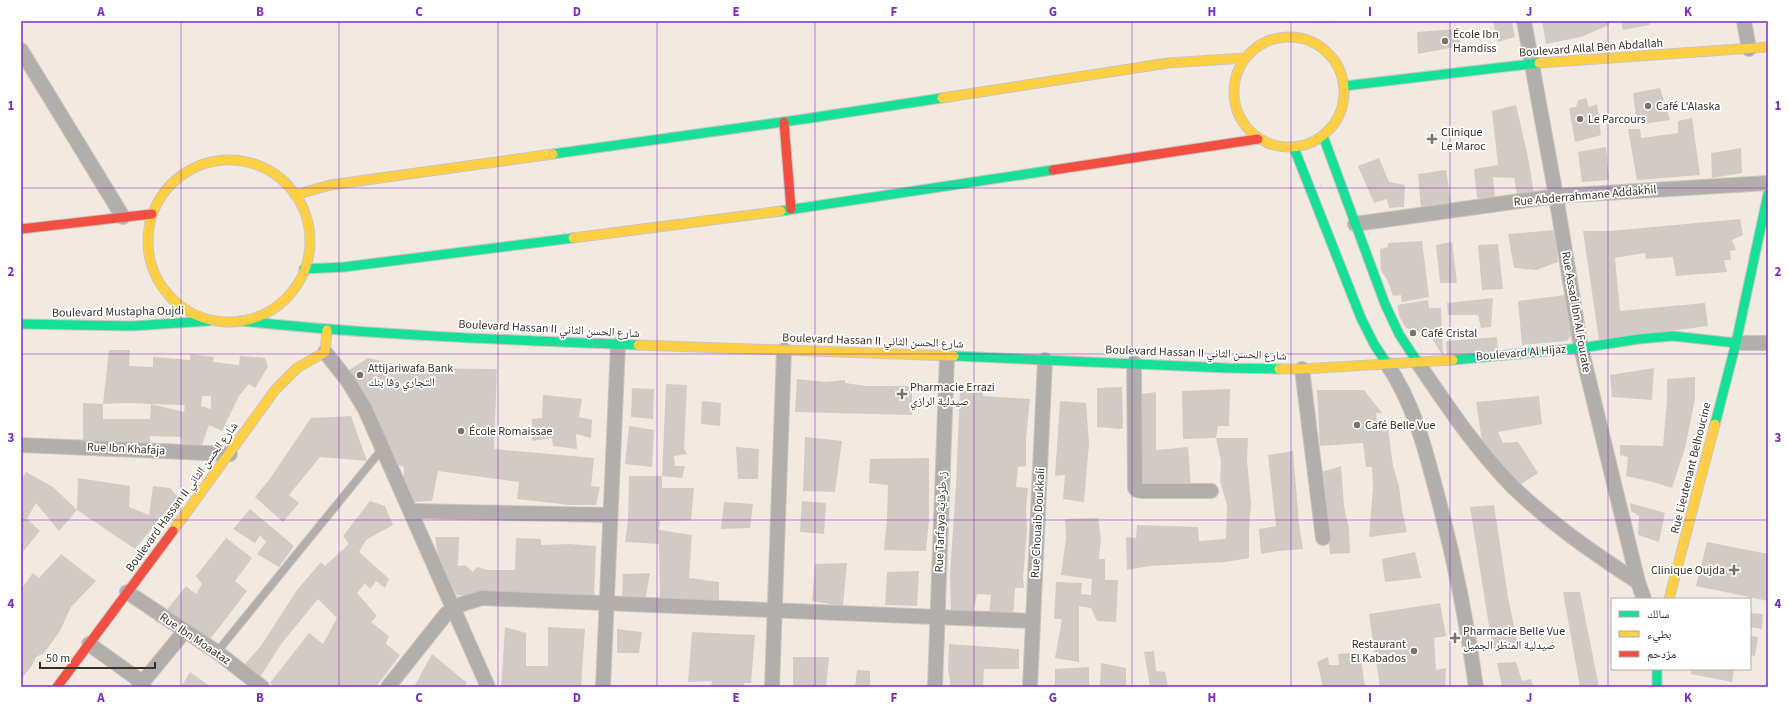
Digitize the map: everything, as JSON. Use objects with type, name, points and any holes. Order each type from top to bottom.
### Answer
[{"type":"main road","points":[[1280,26],[1284,37]]},
{"type":"main road","points":[[1284,37],[1298,38],[1312,42],[1324,50],[1334,60],[1341,73],[1344,86],[1344,100],[1340,114],[1332,126],[1323,136],[1309,144],[1294,148],[1275,146],[1258,139],[1247,129],[1239,116],[1234,101],[1234,86],[1237,72],[1245,58],[1256,48],[1269,40],[1284,37]]},
{"type":"main road","name":"Boulevard Allal Ben Abdallah","points":[[1344,86],[1530,64],[1768,47]]},
{"type":"main road","points":[[295,194],[330,185],[784,122],[1168,63],[1245,58]]},
{"type":"main road","points":[[784,122],[791,210]]},
{"type":"main road","points":[[1323,136],[1385,304],[1399,334],[1418,363]]},
{"type":"main road","points":[[304,269],[344,267],[791,210],[1258,139]]},
{"type":"main road","points":[[1294,148],[1361,318],[1374,344],[1387,364]]},
{"type":"main road","points":[[218,160],[235,160],[253,163],[269,170],[283,181],[295,194],[307,223],[309,238],[308,254],[304,269],[294,288],[280,304],[261,314],[241,321],[216,321],[199,316],[183,308],[170,296],[159,282],[152,266],[148,249],[148,231],[152,214],[160,198],[175,180],[184,173],[200,164],[218,160]]},
{"type":"main road","name":"Rue Lieutenant Belhoucine","points":[[1669,598],[1736,342],[1768,194]]},
{"type":"main road","points":[[21,229],[152,214]]},
{"type":"main road","name":"Boulevard Mustapha Oujdi","points":[[21,324],[132,326],[216,321]]},
{"type":"main road","name":"Boulevard Hassan II شارع الحسن الثاني","points":[[241,321],[327,330],[618,345],[1134,363],[1227,368],[1302,369],[1418,363]]},
{"type":"main road","points":[[325,352],[327,330]]},
{"type":"main road","name":"Boulevard Al Hijaz","points":[[1418,363],[1581,348],[1639,339],[1672,336],[1736,342]]},
{"type":"main road","name":"Boulevard Hassan II شارع الحسن الثاني","points":[[56,687],[230,454],[279,385],[297,368],[325,352]]},
{"type":"main road","points":[[1657,670],[1657,687]]},
{"type":"street","name":"Rue Assad Ibn Al Fourate","points":[[1524,21],[1530,64],[1556,196],[1581,348],[1638,582],[1644,598]]},
{"type":"street","points":[[1744,21],[1749,49]]},
{"type":"street","points":[[21,50],[123,217]]},
{"type":"street","name":"Rue Abderrahmane Addakhil","points":[[1355,224],[1556,196],[1768,183]]},
{"type":"street","name":"Boulevard Al Hijaz","points":[[1736,342],[1768,343]]},
{"type":"street","points":[[603,687],[618,345]]},
{"type":"street","points":[[772,687],[784,350]]},
{"type":"street","points":[[325,352],[356,393],[373,425],[382,450],[411,511],[488,687]]},
{"type":"street","name":"Rue Tarfaya ز. طرفاية","points":[[935,687],[947,356]]},
{"type":"street","name":"Rue Chouaib Doukkali","points":[[1030,687],[1045,360]]},
{"type":"street","points":[[1134,363],[1135,488],[1143,492],[1211,491]]},
{"type":"street","points":[[1418,363],[1464,429],[1512,485],[1566,533],[1596,555],[1638,582]]},
{"type":"street","points":[[1387,364],[1405,393],[1413,411],[1429,462],[1457,577],[1476,687]]},
{"type":"street","points":[[1302,369],[1323,538]]},
{"type":"street","name":"Rue Ibn Khafaja","points":[[21,445],[230,454]]},
{"type":"street","points":[[411,511],[610,515]]},
{"type":"street","name":"Rue Ibn Moaataz","points":[[127,592],[184,632],[217,652],[262,687]]},
{"type":"street","points":[[388,687],[440,622],[454,608],[471,600],[482,598],[1033,621]]},
{"type":"street","points":[[89,644],[136,677],[143,685],[184,632]]},
{"type":"lane","points":[[217,652],[382,450]]},
{"type":"building","points":[[1315,21],[1330,21],[1330,22],[1316,23]]},
{"type":"building","points":[[1512,21],[1515,37],[1498,42],[1493,22]]},
{"type":"building","points":[[1542,21],[1609,21],[1609,25],[1581,37],[1546,44]]},
{"type":"building","points":[[1621,21],[1649,21],[1650,25],[1623,30]]},
{"type":"building","points":[[1457,29],[1461,46],[1418,54],[1417,32]]},
{"type":"building","points":[[1660,88],[1670,120],[1637,125],[1633,93]]},
{"type":"building","points":[[1586,98],[1589,107],[1597,104],[1601,135],[1575,142],[1569,108],[1576,107],[1578,100]]},
{"type":"building","points":[[1516,105],[1528,157],[1534,193],[1517,194],[1514,178],[1493,177],[1495,198],[1477,198],[1474,169],[1498,165],[1492,111]]},
{"type":"building","points":[[1692,118],[1700,175],[1637,180],[1628,129],[1640,129],[1641,138],[1678,133],[1678,121]]},
{"type":"building","points":[[1606,147],[1609,180],[1582,182],[1578,152]]},
{"type":"building","points":[[1741,148],[1742,173],[1712,178],[1711,153]]},
{"type":"building","points":[[1379,158],[1389,182],[1405,185],[1404,207],[1389,208],[1387,199],[1374,203],[1358,166]]},
{"type":"building","points":[[1446,170],[1452,208],[1421,209],[1418,174]]},
{"type":"building","points":[[1740,219],[1743,235],[1732,240],[1736,250],[1730,251],[1731,260],[1724,260],[1727,272],[1676,276],[1673,257],[1646,259],[1645,253],[1615,258],[1620,311],[1705,303],[1708,326],[1599,340],[1583,231],[1609,231]]},
{"type":"building","points":[[1555,230],[1558,262],[1536,270],[1514,268],[1508,234]]},
{"type":"building","points":[[1422,241],[1429,297],[1402,302],[1401,295],[1393,296],[1387,279],[1381,271],[1380,249],[1388,247],[1388,243]]},
{"type":"building","points":[[1452,242],[1457,283],[1440,283],[1436,245]]},
{"type":"building","points":[[1498,244],[1503,289],[1482,290],[1478,245]]},
{"type":"building","points":[[1566,295],[1574,332],[1567,341],[1522,345],[1518,301]]},
{"type":"building","points":[[1493,298],[1491,327],[1481,328],[1478,315],[1448,315],[1447,303]]},
{"type":"building","points":[[1428,300],[1429,308],[1441,308],[1443,356],[1433,340],[1427,334],[1406,328],[1400,318],[1397,305]]},
{"type":"building","points":[[1497,337],[1498,352],[1447,355],[1446,341]]},
{"type":"building","points":[[109,350],[130,350],[129,366],[153,367],[153,357],[190,360],[190,354],[214,357],[213,362],[239,365],[240,356],[265,358],[268,367],[255,388],[249,384],[239,396],[222,431],[209,425],[202,445],[182,445],[181,437],[150,436],[150,444],[129,442],[83,443],[83,403],[103,404]],"holes":[[[202,396],[211,396],[211,409],[201,406]],[[103,404],[151,404],[150,419],[103,419]],[[151,404],[185,405],[184,412]]]},
{"type":"building","points":[[368,358],[411,368],[497,369],[494,449],[594,458],[591,486],[600,487],[596,505],[569,505],[517,499],[519,482],[438,471],[432,501],[412,502],[403,489],[404,467],[393,463],[349,370]]},
{"type":"building","points":[[1654,368],[1652,400],[1612,397],[1610,375]]},
{"type":"building","points":[[1695,377],[1695,399],[1685,448],[1672,488],[1626,476],[1628,457],[1620,455],[1620,445],[1663,446],[1667,400],[1667,379]]},
{"type":"building","points":[[797,379],[826,382],[845,380],[845,383],[866,386],[912,386],[912,415],[795,412]]},
{"type":"building","points":[[666,384],[687,385],[684,449],[687,454],[674,456],[675,466],[685,466],[682,478],[662,476]]},
{"type":"building","points":[[1122,387],[1123,429],[1097,427],[1097,388]]},
{"type":"building","points":[[632,388],[654,389],[653,419],[631,417]]},
{"type":"building","points":[[960,389],[983,390],[983,396],[1030,399],[1026,438],[1026,466],[1018,467],[1016,487],[1028,488],[1026,509],[1027,530],[1023,578],[1024,588],[1015,588],[1013,616],[989,613],[991,595],[977,594],[973,614],[951,614],[950,574],[956,486]]},
{"type":"building","points":[[1230,389],[1229,426],[1218,426],[1216,438],[1183,439],[1182,391]]},
{"type":"building","points":[[1317,390],[1364,390],[1382,413],[1376,413],[1378,429],[1388,428],[1393,466],[1399,486],[1407,532],[1369,537],[1373,487],[1372,467],[1366,467],[1363,443],[1320,446]]},
{"type":"building","points":[[1156,392],[1156,450],[1188,447],[1191,487],[1138,488],[1136,395]]},
{"type":"building","points":[[543,395],[582,399],[579,417],[592,420],[591,438],[576,434],[577,449],[553,446],[552,438],[532,441],[532,419],[542,418]]},
{"type":"building","points":[[1539,396],[1542,424],[1498,432],[1503,443],[1518,442],[1538,473],[1520,485],[1483,447],[1476,402]]},
{"type":"building","points":[[702,401],[721,403],[720,426],[701,424]]},
{"type":"building","points":[[1060,401],[1086,403],[1089,443],[1084,502],[1063,499],[1065,475],[1055,476]]},
{"type":"building","points":[[351,416],[367,461],[320,457],[289,495],[299,503],[283,522],[255,497],[269,480],[311,418]]},
{"type":"building","points":[[629,426],[654,430],[652,467],[625,464]]},
{"type":"building","points":[[805,437],[842,441],[835,492],[803,491]]},
{"type":"building","points":[[1216,438],[1248,438],[1247,459],[1251,504],[1249,558],[1225,562],[1149,566],[1127,570],[1126,537],[1136,538],[1137,525],[1198,527],[1199,541],[1226,539],[1227,505],[1220,481],[1221,461]]},
{"type":"building","points":[[736,447],[759,449],[758,479],[738,479]]},
{"type":"building","points":[[1293,451],[1299,524],[1303,549],[1261,554],[1259,529],[1276,526],[1268,455]]},
{"type":"building","points":[[929,458],[929,520],[926,551],[884,550],[888,485],[869,483],[870,459]]},
{"type":"building","points":[[1341,466],[1344,506],[1349,529],[1350,553],[1330,554],[1321,472]]},
{"type":"building","points":[[26,472],[53,487],[77,510],[59,531],[36,503],[27,519],[40,531],[21,554],[21,481]]},
{"type":"building","points":[[629,476],[662,476],[662,488],[694,488],[691,520],[660,521],[659,530],[692,535],[689,578],[719,582],[719,604],[686,602],[660,598],[659,544],[625,542],[628,520]]},
{"type":"building","points":[[78,478],[130,486],[129,507],[149,515],[153,486],[170,488],[178,497],[135,549],[77,510]]},
{"type":"building","points":[[370,501],[385,506],[393,525],[366,540],[359,552],[389,579],[385,588],[376,581],[370,589],[365,583],[357,593],[377,616],[371,622],[389,636],[386,644],[400,655],[376,687],[275,687],[270,683],[309,633],[323,644],[337,618],[318,599],[282,643],[260,677],[244,665],[261,646],[297,590],[321,562],[325,566],[349,544],[343,536]]},
{"type":"building","points":[[802,501],[826,503],[824,534],[800,532]]},
{"type":"building","points":[[724,502],[753,504],[750,528],[721,529]]},
{"type":"building","points":[[1630,503],[1665,513],[1659,542],[1638,535],[1639,516],[1631,511]]},
{"type":"building","points":[[1494,505],[1508,597],[1518,645],[1493,651],[1470,507]]},
{"type":"building","points":[[250,509],[294,546],[279,567],[257,554],[266,542],[260,535],[255,543],[233,529]]},
{"type":"building","points":[[1098,518],[1101,539],[1099,559],[1105,559],[1105,580],[1118,580],[1116,622],[1097,621],[1091,608],[1079,606],[1079,662],[1055,658],[1062,619],[1054,619],[1056,582],[1082,583],[1081,594],[1091,595],[1092,579],[1061,575],[1066,538],[1065,519]]},
{"type":"building","points":[[435,537],[459,537],[458,566],[465,565],[473,572],[477,567],[488,570],[515,570],[516,538],[541,539],[541,545],[570,544],[596,546],[594,600],[457,595],[440,568]]},
{"type":"building","points":[[226,538],[252,558],[235,581],[247,591],[208,642],[166,611],[186,586],[196,594],[202,584],[196,576]]},
{"type":"building","name":"Clinique Oujda","points":[[1707,542],[1768,554],[1768,601],[1696,586]]},
{"type":"building","points":[[1415,552],[1421,578],[1385,582],[1382,559]]},
{"type":"building","points":[[61,554],[96,581],[71,607],[60,631],[44,653],[36,657],[31,667],[21,679],[21,589],[33,573],[39,578]]},
{"type":"building","points":[[847,563],[843,606],[812,601],[815,564]]},
{"type":"building","points":[[919,571],[917,606],[885,605],[887,572]]},
{"type":"building","points":[[650,573],[645,602],[622,600],[623,574]]},
{"type":"building","points":[[1563,592],[1580,592],[1599,687],[1580,687]]},
{"type":"building","points":[[1440,603],[1446,636],[1434,638],[1436,670],[1446,668],[1445,687],[1380,687],[1369,614]]},
{"type":"building","points":[[1751,613],[1763,614],[1762,629],[1751,627]]},
{"type":"building","points":[[505,627],[526,633],[526,666],[548,666],[548,627],[585,629],[581,687],[501,687]]},
{"type":"building","points":[[617,629],[642,632],[639,653],[617,653]]},
{"type":"building","points":[[692,632],[755,635],[751,683],[744,683],[744,687],[711,687],[712,681],[688,682]]},
{"type":"building","points":[[1751,636],[1758,637],[1755,656],[1751,655]]},
{"type":"building","points":[[949,644],[1019,649],[1019,669],[984,669],[983,687],[951,687],[948,669]]},
{"type":"building","points":[[1154,651],[1156,671],[1165,672],[1168,687],[1150,687],[1144,652]]},
{"type":"building","points":[[1360,652],[1365,687],[1323,687],[1317,662],[1328,657],[1329,665],[1339,665],[1338,654]]},
{"type":"building","points":[[432,654],[467,683],[464,687],[414,687]]},
{"type":"building","points":[[793,657],[829,657],[826,687],[793,687]]},
{"type":"building","points":[[1516,662],[1522,681],[1531,679],[1533,687],[1502,687],[1497,663]]},
{"type":"building","points":[[1101,663],[1126,668],[1126,687],[1100,687]]},
{"type":"building","points":[[1089,667],[1089,687],[1055,687],[1055,669]]},
{"type":"building","points":[[857,670],[870,671],[870,687],[855,687]]},
{"type":"building","points":[[1691,670],[1734,670],[1732,682],[1691,674]]},
{"type":"building","points":[[190,672],[211,687],[181,687]]},
{"type":"traffic: fast","points":[[1344,86],[1539,63]]},
{"type":"traffic: fast","points":[[553,154],[942,98]]},
{"type":"traffic: fast","points":[[1323,136],[1385,304],[1399,334],[1418,363]]},
{"type":"traffic: fast","points":[[1294,148],[1361,318],[1374,344],[1387,364]]},
{"type":"traffic: fast","points":[[781,211],[1053,170]]},
{"type":"traffic: fast","points":[[1715,424],[1736,343],[1768,194]]},
{"type":"traffic: fast","points":[[304,269],[344,267],[573,238]]},
{"type":"traffic: fast","points":[[21,324],[132,326],[209,321]]},
{"type":"traffic: fast","points":[[241,321],[340,330],[489,339],[638,345]]},
{"type":"traffic: fast","points":[[1453,360],[1581,348],[1639,339],[1673,336],[1736,343]]},
{"type":"traffic: fast","points":[[954,356],[1279,369]]},
{"type":"traffic: fast","points":[[1657,670],[1657,687]]},
{"type":"traffic: slow","points":[[1289,37],[1310,41],[1320,46],[1328,53],[1335,61],[1340,71],[1344,92],[1340,113],[1335,123],[1328,131],[1320,138],[1310,143],[1289,147],[1268,143],[1258,138],[1250,131],[1243,123],[1238,113],[1234,92],[1238,71],[1243,61],[1250,53],[1258,46],[1268,41],[1289,37]]},
{"type":"traffic: slow","points":[[1539,63],[1768,47]]},
{"type":"traffic: slow","points":[[942,98],[1168,63],[1245,58]]},
{"type":"traffic: slow","points":[[295,195],[330,185],[553,154]]},
{"type":"traffic: slow","points":[[229,160],[260,166],[274,174],[286,184],[296,196],[304,210],[310,241],[304,272],[296,286],[286,298],[274,308],[260,316],[229,322],[198,316],[184,308],[172,298],[162,286],[154,272],[148,241],[154,210],[162,196],[172,184],[184,174],[198,166],[229,160]]},
{"type":"traffic: slow","points":[[573,238],[781,211]]},
{"type":"traffic: slow","points":[[173,531],[275,390],[297,368],[325,352],[327,330]]},
{"type":"traffic: slow","points":[[638,345],[954,356]]},
{"type":"traffic: slow","points":[[1279,369],[1453,360]]},
{"type":"traffic: slow","points":[[1669,598],[1715,424]]},
{"type":"traffic: jam","points":[[784,122],[791,209]]},
{"type":"traffic: jam","points":[[1053,170],[1258,139]]},
{"type":"traffic: jam","points":[[21,229],[152,214]]},
{"type":"traffic: jam","points":[[57,687],[173,531]]},
{"type":"place","name":"École Ibn Hamdiss","points":[[1445,41]]},
{"type":"place","name":"Café L'Alaska","points":[[1648,106]]},
{"type":"place","name":"Le Parcours","points":[[1580,119]]},
{"type":"place","name":"Clinique Le Maroc","points":[[1432,139]]},
{"type":"place","name":"Café Cristal","points":[[1413,333]]},
{"type":"place","name":"Attijariwafa Bank التجاري وفا بنك","points":[[360,375]]},
{"type":"place","name":"Pharmacie Errazi صيدلية الرازي","points":[[902,394]]},
{"type":"place","name":"Café Belle Vue","points":[[1357,425]]},
{"type":"place","name":"École Romaissae","points":[[461,431]]},
{"type":"place","name":"Clinique Oujda","points":[[1734,570]]},
{"type":"place","name":"Pharmacie Belle Vue صيدلية المنظر الجميل","points":[[1455,638]]},
{"type":"place","name":"Restaurant El Kabados","points":[[1414,651]]}]
